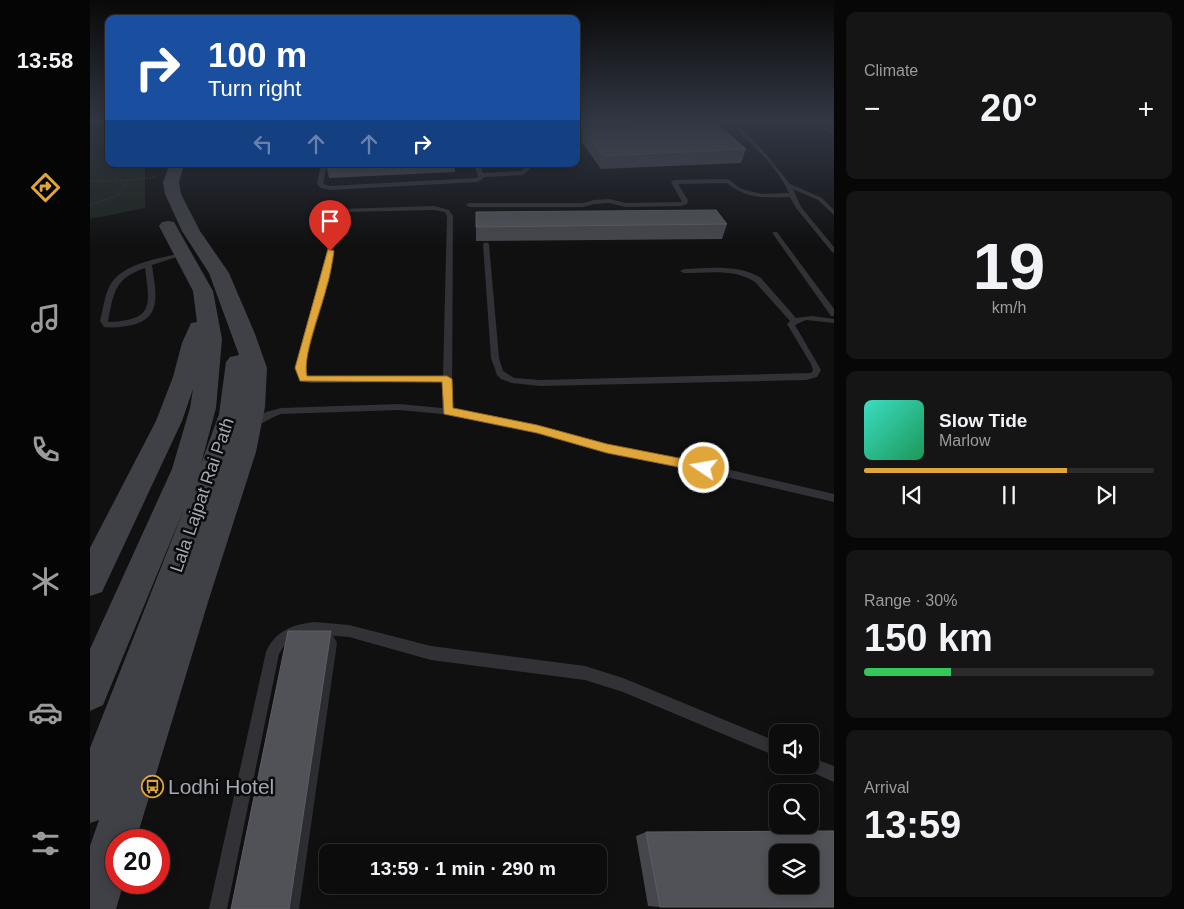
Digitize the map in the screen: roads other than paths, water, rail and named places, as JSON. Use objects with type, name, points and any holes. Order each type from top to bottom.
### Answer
[{"type":"main road","points":[[92,909],[191,602],[231,425],[252,408],[255,368],[244,334],[219,273],[191,230],[173,194],[171,182],[176,167]]},
{"type":"main road","name":"Lala Lajpat Rai Path","points":[[90,802],[231,425],[211,339],[203,291],[183,254],[158,190]]},
{"type":"main road","points":[[91,579],[169,421],[185,377],[193,343],[206,312]]},
{"type":"main road","name":"Lala Lajpat Rai Path","points":[[90,692],[186,469],[231,425]]},
{"type":"lane","points":[[770,162],[788,185],[798,207],[834,252]]},
{"type":"lane","points":[[323,167],[320,184],[323,187],[330,188],[470,181],[481,178],[481,175],[523,173],[527,169],[526,167]]},
{"type":"lane","points":[[477,167],[481,175]]},
{"type":"lane","points":[[469,206],[584,205],[609,201],[626,205],[681,204],[685,203],[685,200],[674,182],[723,180],[730,182],[739,190],[762,196],[793,195]]},
{"type":"lane","points":[[788,185],[820,199],[834,213]]},
{"type":"lane","points":[[447,379],[303,379],[300,368],[305,344],[323,287],[337,218],[341,210],[434,208],[447,212],[450,216],[447,411]]},
{"type":"lane","points":[[775,233],[834,314]]},
{"type":"lane","points":[[486,244],[495,358],[498,372],[503,377],[513,380],[526,382],[598,382],[806,377],[814,375],[817,370],[791,324],[795,321],[806,319],[834,321]]},
{"type":"lane","points":[[148,265],[152,299],[150,312],[135,323],[107,325],[104,321],[114,284],[128,272],[148,265],[183,254]]},
{"type":"lane","points":[[684,271],[732,271],[750,274],[757,279],[775,302],[795,321]]},
{"type":"lane","points":[[231,425],[281,411],[399,407],[464,413],[607,448],[834,498]]},
{"type":"lane","points":[[218,909],[273,652],[279,641],[296,631],[314,628],[349,631],[431,653],[585,673],[623,685],[769,746]]},
{"type":"lane","points":[[819,768],[834,774]]},
{"type":"place","name":"Lodhi Hotel","points":[[152,787]]}]
